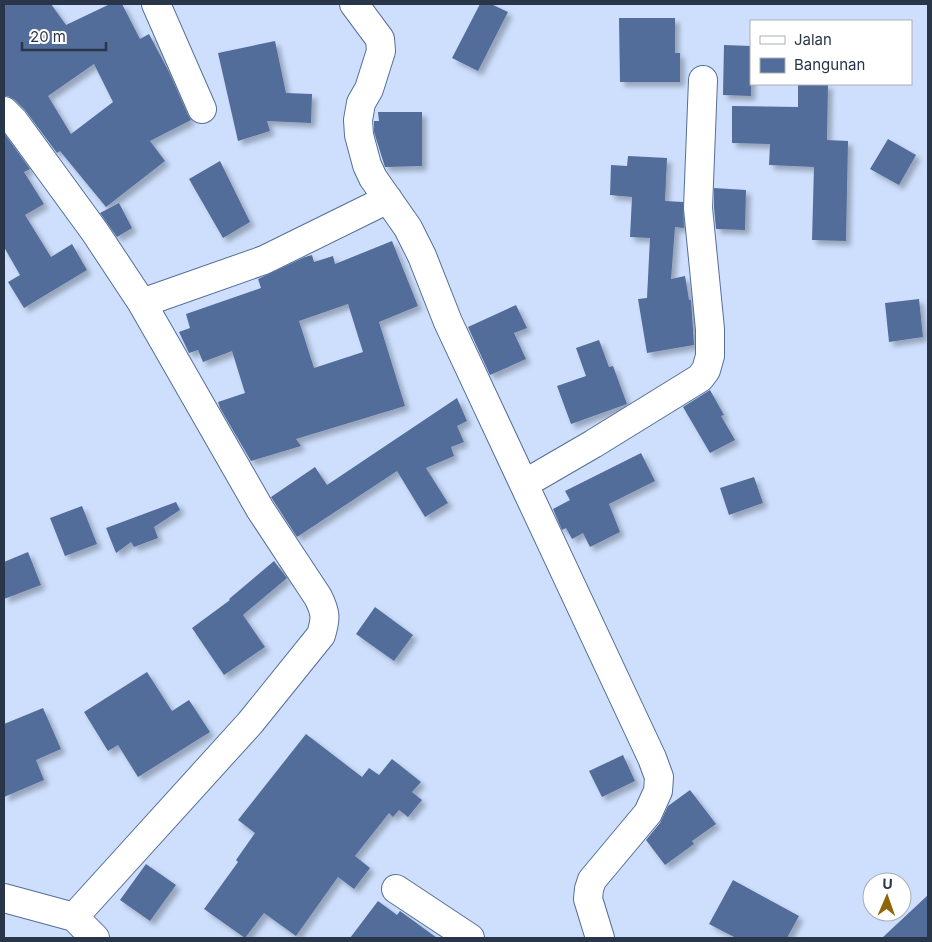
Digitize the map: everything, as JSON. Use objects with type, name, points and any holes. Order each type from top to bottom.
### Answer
[{"type":"street","points":[[156,4],[202,109]]},
{"type":"street","points":[[354,4],[380,39],[380,58],[369,88],[361,103],[358,120],[359,135],[373,178],[408,228],[422,256],[448,322],[652,758],[659,777],[658,791],[648,813],[592,880],[588,899],[600,938]]},
{"type":"street","points":[[524,484],[700,378],[706,370],[710,356],[710,328],[698,208],[703,80]]},
{"type":"street","points":[[4,111],[14,121],[95,232],[142,303],[260,509],[318,597],[325,611],[326,619],[321,635],[250,723],[74,917]]},
{"type":"street","points":[[142,303],[264,260],[388,199]]},
{"type":"street","points":[[396,889],[470,938]]},
{"type":"street","points":[[4,898],[74,917],[95,938]]},
{"type":"building","points":[[4,4],[51,4],[66,25],[110,4],[122,4],[140,39],[149,34],[191,120],[150,141],[165,161],[106,207],[60,151],[57,153],[25,110],[15,100],[4,96]],"holes":[[[94,64],[113,102],[71,134],[48,96]]]},
{"type":"building","points":[[480,4],[491,4],[508,12],[478,71],[452,58]]},
{"type":"building","points":[[619,18],[675,18],[675,53],[680,53],[680,82],[620,82]]},
{"type":"building","points":[[275,41],[286,93],[312,94],[311,123],[267,121],[270,131],[238,141],[218,53]]},
{"type":"building","points":[[724,45],[750,46],[751,96],[723,95]]},
{"type":"building","points":[[798,85],[828,85],[827,140],[848,141],[846,241],[812,240],[814,167],[769,165],[770,144],[732,143],[732,106],[798,107]]},
{"type":"building","points":[[378,112],[422,112],[422,166],[385,167],[374,132],[374,121],[379,121]]},
{"type":"building","points":[[4,133],[30,169],[24,172],[44,204],[25,215],[51,257],[72,244],[87,270],[24,308],[8,282],[20,275],[4,247]]},
{"type":"building","points":[[888,139],[916,155],[899,185],[870,169]]},
{"type":"building","points":[[628,156],[667,158],[665,201],[683,202],[684,228],[675,227],[671,279],[685,276],[689,300],[691,300],[694,345],[647,353],[638,299],[647,298],[650,238],[630,237],[632,197],[610,195],[611,165],[627,166]]},
{"type":"building","points":[[220,161],[250,222],[223,238],[189,179]]},
{"type":"building","points":[[714,188],[746,190],[745,230],[716,229]]},
{"type":"building","points":[[119,203],[132,228],[117,237],[100,213]]},
{"type":"building","points":[[392,241],[418,306],[379,322],[405,406],[296,439],[301,446],[251,461],[218,402],[245,393],[232,351],[203,362],[198,350],[189,353],[179,332],[190,328],[186,314],[261,288],[258,279],[305,257],[312,255],[314,262],[333,256],[335,264]],"holes":[[[348,304],[363,352],[314,368],[299,321]]]},
{"type":"building","points":[[919,299],[923,337],[889,342],[885,303]]},
{"type":"building","points":[[516,305],[527,328],[514,333],[526,359],[490,375],[468,327]]},
{"type":"building","points":[[599,340],[609,367],[613,366],[627,404],[571,424],[557,386],[586,376],[576,348]]},
{"type":"building","points":[[710,390],[724,415],[721,416],[735,440],[710,453],[683,407]]},
{"type":"building","points":[[457,398],[467,421],[457,426],[464,442],[451,447],[454,456],[426,468],[448,503],[425,517],[397,471],[297,537],[271,497],[315,467],[327,485]]},
{"type":"building","points":[[641,453],[655,481],[609,504],[620,532],[590,547],[583,533],[572,539],[566,528],[562,530],[553,509],[570,500],[565,491]]},
{"type":"building","points":[[754,477],[763,503],[729,515],[720,488]]},
{"type":"building","points":[[176,502],[180,510],[154,527],[158,538],[134,547],[131,542],[116,553],[106,528]]},
{"type":"building","points":[[82,506],[97,544],[65,556],[50,518]]},
{"type":"building","points":[[28,552],[41,585],[4,599],[4,562]]},
{"type":"building","points":[[274,561],[287,578],[243,615],[265,647],[224,675],[192,628],[230,600]]},
{"type":"building","points":[[375,607],[413,635],[394,661],[356,634]]},
{"type":"building","points":[[147,672],[172,711],[189,700],[210,732],[138,777],[118,745],[108,751],[84,712]]},
{"type":"building","points":[[43,708],[61,749],[36,760],[44,780],[4,797],[4,724]]},
{"type":"building","points":[[306,734],[362,777],[369,768],[379,775],[392,759],[421,782],[412,792],[422,800],[408,817],[399,810],[393,817],[389,813],[355,856],[370,868],[354,889],[338,877],[296,936],[264,913],[245,938],[204,909],[238,862],[236,860],[255,833],[238,820]]},
{"type":"building","points":[[623,755],[635,781],[602,797],[589,771]]},
{"type":"building","points":[[690,790],[716,824],[692,841],[694,844],[665,865],[646,840],[660,823],[668,806]]},
{"type":"building","points":[[146,864],[176,885],[150,921],[120,900]]},
{"type":"building","points":[[733,880],[799,916],[787,938],[736,938],[709,924]]},
{"type":"building","points":[[928,895],[928,938],[882,938],[899,922],[912,922],[912,910]]},
{"type":"building","points":[[378,901],[397,915],[400,911],[437,938],[350,938]]}]
